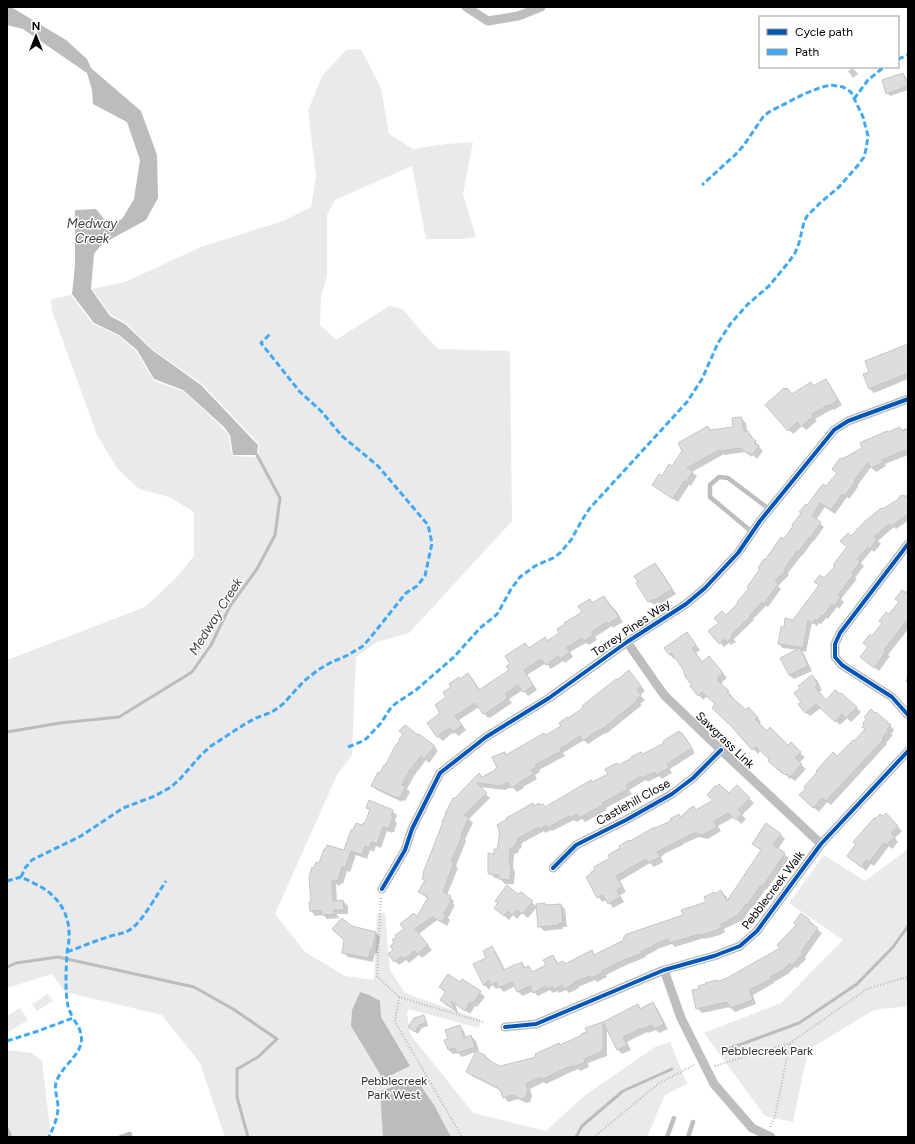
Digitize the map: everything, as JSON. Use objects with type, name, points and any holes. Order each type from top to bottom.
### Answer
[{"type":"street","points":[[466,7],[488,21],[518,16],[541,7]]},
{"type":"street","name":"Torrey Pines Way","points":[[382,889],[405,850],[412,829],[440,773],[486,737],[549,698],[627,642],[686,604],[705,588],[738,553],[769,509],[834,430],[848,420],[908,399]]},
{"type":"street","points":[[908,544],[840,633],[835,644],[834,656],[842,665],[892,697],[908,715]]},
{"type":"street","name":"Sawgrass Link","points":[[627,642],[664,694],[821,844]]},
{"type":"street","name":"Castlehill Close","points":[[553,868],[576,845],[626,820],[672,794],[693,778],[721,750]]},
{"type":"street","name":"Pebblecreek Walk","points":[[505,1027],[536,1024],[664,970],[714,956],[740,946],[757,931],[821,844],[908,751]]},
{"type":"street","points":[[664,970],[681,1018],[714,1084],[752,1128],[768,1136]]},
{"type":"lane","points":[[752,532],[710,497],[710,485],[719,477],[728,478],[769,509]]},
{"type":"lane","points":[[667,1137],[674,1118]]},
{"type":"lane","points":[[688,1137],[693,1122]]},
{"type":"lane","points":[[7,1130],[10,1137]]},
{"type":"lane","points":[[121,1137],[130,1134],[130,1137]]},
{"type":"path","points":[[382,889],[377,976],[399,997],[483,1022]]},
{"type":"path","points":[[594,1137],[659,1083],[704,1064],[790,1043],[867,989],[908,977]]},
{"type":"path","points":[[399,997],[395,1022],[462,1137]]},
{"type":"path","points":[[768,1136],[775,1116],[790,1043]]},
{"type":"green space","name":"Pebblecreek Park West","points":[[361,49],[381,88],[389,134],[413,149],[473,142],[463,194],[476,237],[461,239],[426,239],[412,166],[335,200],[327,215],[327,276],[321,297],[320,325],[336,340],[389,306],[403,309],[438,349],[510,351],[512,521],[409,633],[377,642],[356,657],[352,755],[337,775],[275,914],[305,952],[345,976],[374,980],[377,913],[385,913],[390,970],[405,993],[481,1020],[479,1028],[409,1009],[407,1013],[410,1034],[473,1113],[546,1131],[584,1096],[655,1047],[670,1042],[687,1084],[665,1095],[647,1137],[225,1137],[200,1063],[162,1015],[65,992],[52,974],[7,988],[7,660],[145,607],[176,578],[194,556],[194,512],[169,497],[139,489],[117,468],[97,435],[52,311],[51,299],[71,295],[93,324],[119,336],[136,351],[154,381],[183,391],[224,429],[229,435],[232,456],[258,457],[259,444],[202,384],[152,349],[126,323],[111,315],[92,289],[125,282],[201,247],[283,221],[311,207],[316,176],[308,111],[322,76],[346,50]]},
{"type":"green space","name":"Pebblecreek Park","points":[[908,849],[908,1006],[874,1010],[808,1050],[793,1122],[765,1116],[704,1033],[781,1003],[843,940],[789,903],[824,855],[865,881]]},
{"type":"green space","points":[[48,994],[53,1001],[37,1011],[32,1004]]},
{"type":"green space","points":[[20,1008],[28,1020],[7,1033],[7,1016]]},
{"type":"green space","points":[[7,1050],[32,1053],[42,1061],[51,1137],[7,1137]]},
{"type":"water","name":"Medway Creek","points":[[7,7],[11,7],[66,40],[87,59],[91,68],[141,111],[157,155],[158,198],[146,220],[102,244],[94,254],[91,289],[110,316],[125,324],[152,350],[201,385],[258,445],[257,455],[233,455],[230,435],[224,427],[183,390],[154,379],[137,350],[119,335],[94,323],[72,294],[75,265],[75,210],[96,209],[109,225],[122,219],[134,199],[140,160],[127,122],[93,104],[92,90],[87,73],[23,29],[7,25]]},
{"type":"water","points":[[360,992],[380,1001],[381,1017],[410,1066],[383,1079],[351,1026],[352,1010]]},
{"type":"water","points":[[416,1079],[434,1105],[451,1137],[381,1137],[383,1136],[380,1091]]},
{"type":"building","points":[[903,73],[908,86],[886,94],[882,80]]},
{"type":"building","points":[[908,344],[908,373],[869,389],[863,374],[869,372],[865,361]]},
{"type":"building","points":[[826,379],[838,400],[812,414],[813,416],[801,427],[797,422],[788,431],[765,405],[784,388],[787,388],[792,394],[811,382],[813,386]]},
{"type":"building","points":[[741,417],[744,431],[748,431],[749,435],[756,441],[754,443],[759,446],[752,455],[740,448],[719,450],[687,468],[693,471],[686,482],[684,481],[673,499],[652,485],[659,474],[662,476],[669,464],[672,466],[682,451],[678,443],[708,426],[710,430],[733,427],[732,418]]},
{"type":"building","points":[[900,427],[902,431],[908,429],[908,449],[881,460],[883,462],[871,468],[868,462],[845,496],[842,494],[831,510],[820,503],[812,516],[821,522],[810,538],[798,552],[797,551],[785,568],[785,571],[775,581],[778,584],[764,604],[762,602],[750,615],[751,616],[731,635],[732,637],[727,642],[725,639],[719,644],[708,631],[719,623],[714,618],[722,611],[726,615],[738,603],[737,602],[749,588],[747,587],[760,569],[758,568],[764,559],[765,560],[781,537],[784,539],[801,513],[799,512],[806,504],[807,505],[823,484],[826,486],[837,473],[832,469],[840,458],[842,459],[862,448],[860,443]]},
{"type":"building","points":[[902,495],[908,497],[908,514],[891,526],[889,524],[874,537],[877,539],[870,549],[868,547],[857,559],[860,562],[852,573],[854,574],[838,595],[841,597],[834,606],[832,604],[817,621],[815,619],[812,623],[808,620],[803,648],[778,644],[781,627],[784,627],[785,618],[793,620],[819,585],[814,582],[820,575],[824,578],[835,566],[833,565],[847,547],[840,541],[848,533],[851,536],[863,523],[881,508],[882,509],[899,499]]},
{"type":"building","points":[[655,563],[672,589],[655,600],[653,599],[648,602],[636,583],[638,582],[634,576]]},
{"type":"building","points":[[902,590],[908,594],[908,619],[884,650],[886,651],[874,668],[860,657],[868,647],[863,643],[870,634],[872,636],[882,623],[879,621],[886,612],[889,614],[899,602],[895,599]]},
{"type":"building","points":[[604,596],[611,608],[612,607],[619,617],[608,624],[607,622],[591,632],[593,635],[584,641],[582,638],[566,648],[570,652],[560,659],[558,656],[546,665],[541,659],[524,670],[534,686],[523,692],[518,685],[505,694],[508,698],[485,714],[483,714],[475,703],[455,716],[462,725],[453,732],[450,728],[448,730],[447,729],[437,737],[427,723],[440,713],[435,705],[446,697],[443,692],[451,687],[449,684],[468,673],[479,690],[509,670],[506,666],[510,664],[505,656],[525,643],[529,648],[545,637],[547,641],[559,633],[557,629],[565,624],[564,623],[582,612],[578,606],[590,599],[592,603]]},
{"type":"building","points":[[687,632],[696,645],[692,648],[702,662],[709,656],[723,673],[717,680],[729,691],[727,693],[746,710],[748,707],[758,717],[755,719],[767,731],[770,727],[788,745],[791,742],[801,752],[795,758],[802,764],[790,777],[786,774],[785,775],[779,769],[778,770],[756,747],[752,750],[732,727],[712,708],[715,704],[702,692],[698,696],[690,686],[692,685],[685,677],[684,671],[672,653],[669,655],[664,648]]},
{"type":"building","points":[[800,648],[808,666],[789,675],[780,658]]},
{"type":"building","points":[[629,670],[641,686],[637,690],[641,695],[637,699],[638,700],[601,730],[600,729],[583,741],[580,736],[560,749],[561,751],[535,765],[536,767],[531,770],[534,774],[511,788],[508,782],[501,786],[477,783],[487,793],[464,815],[469,817],[451,861],[454,862],[443,892],[451,896],[449,899],[451,900],[444,914],[446,915],[442,922],[432,917],[415,929],[428,945],[417,954],[415,951],[404,959],[402,956],[394,962],[388,954],[393,950],[390,946],[394,943],[392,940],[396,937],[395,935],[404,929],[400,924],[414,913],[417,917],[428,897],[418,892],[425,880],[422,879],[423,873],[445,814],[453,798],[454,799],[479,773],[482,777],[497,768],[492,757],[505,752],[506,755],[544,733],[546,735],[561,726],[559,723],[583,708],[582,706]]},
{"type":"building","points":[[812,675],[818,685],[815,687],[826,700],[835,690],[840,694],[841,693],[857,707],[846,718],[842,714],[835,722],[816,704],[805,713],[798,704],[801,702],[794,693],[800,688],[798,686]]},
{"type":"building","points":[[871,709],[891,725],[887,729],[889,730],[882,738],[884,739],[826,801],[822,798],[813,808],[799,795],[806,788],[804,787],[817,772],[816,771],[833,752],[837,756],[865,729],[862,727],[866,719],[864,717]]},
{"type":"building","points":[[405,725],[435,746],[424,759],[421,756],[409,771],[402,785],[406,786],[400,798],[397,798],[371,786],[378,772],[380,773],[384,765],[385,766],[400,740],[399,739],[403,734],[399,731]]},
{"type":"building","points":[[679,731],[692,748],[667,764],[669,768],[656,775],[655,772],[642,778],[641,776],[626,785],[628,789],[579,818],[577,814],[570,818],[569,816],[547,828],[546,825],[540,829],[539,827],[518,838],[516,845],[515,844],[513,848],[510,849],[510,880],[499,879],[499,875],[488,873],[488,853],[494,854],[494,849],[497,849],[500,833],[497,825],[507,819],[506,818],[533,803],[534,806],[539,803],[540,805],[543,804],[545,807],[591,780],[592,782],[608,774],[605,769],[617,763],[618,765],[641,752],[643,754],[664,743],[663,741]]},
{"type":"building","points":[[719,784],[729,793],[737,785],[750,798],[738,810],[742,814],[736,820],[728,813],[714,821],[717,827],[703,835],[694,833],[662,849],[657,852],[660,857],[648,863],[646,859],[616,876],[622,887],[617,890],[620,897],[608,904],[603,895],[597,898],[586,877],[595,870],[594,867],[610,858],[608,855],[620,848],[619,846],[629,840],[630,841],[653,828],[671,821],[670,819],[679,814],[681,817],[694,806],[696,810],[713,800],[707,795],[715,786],[716,787]]},
{"type":"building","points":[[369,800],[393,810],[391,816],[393,817],[389,828],[383,827],[377,844],[371,842],[369,848],[365,846],[362,855],[351,851],[345,868],[342,867],[338,880],[336,882],[332,880],[333,901],[343,900],[344,910],[333,910],[337,914],[322,915],[321,910],[310,911],[309,902],[311,902],[309,877],[312,867],[314,868],[316,862],[319,863],[327,845],[344,850],[351,830],[353,830],[356,823],[362,825],[365,823],[370,809],[366,808]]},
{"type":"building","points":[[886,813],[898,826],[891,833],[895,837],[886,845],[884,843],[869,862],[866,860],[861,867],[847,856],[856,844],[853,842],[874,818],[875,819],[880,814],[883,816]]},
{"type":"building","points":[[766,823],[781,834],[773,845],[785,853],[763,886],[761,885],[747,905],[746,904],[738,915],[720,925],[722,927],[715,931],[670,943],[668,939],[641,951],[642,953],[617,963],[591,978],[590,976],[574,982],[575,983],[564,989],[562,985],[554,989],[552,986],[548,989],[546,986],[533,993],[530,986],[517,992],[512,982],[499,988],[496,982],[491,985],[488,980],[484,986],[473,964],[486,958],[483,951],[492,946],[504,970],[522,962],[524,968],[529,966],[532,972],[546,965],[543,960],[553,955],[557,964],[563,961],[565,964],[592,950],[594,955],[624,940],[623,938],[625,935],[683,915],[681,910],[706,902],[704,897],[714,892],[715,894],[721,890],[727,901],[761,850],[752,844]]},
{"type":"building","points":[[507,885],[518,894],[521,892],[533,901],[522,914],[517,910],[512,915],[508,911],[504,916],[494,908],[498,903],[495,901]]},
{"type":"building","points":[[545,903],[545,905],[561,904],[563,923],[558,923],[559,925],[538,927],[536,904]]},
{"type":"building","points":[[801,913],[810,920],[809,922],[818,928],[801,952],[803,953],[792,965],[790,963],[783,970],[770,977],[771,979],[749,990],[753,1000],[730,1008],[727,1002],[696,1009],[692,990],[699,989],[698,986],[706,984],[705,983],[717,980],[717,982],[727,978],[780,948],[777,945],[796,925],[794,923]]},
{"type":"building","points":[[342,918],[352,926],[376,932],[372,950],[370,949],[369,958],[342,953],[344,940],[332,929]]},
{"type":"building","points":[[448,974],[460,982],[462,979],[481,991],[472,1004],[470,1002],[465,1011],[451,1001],[455,1010],[440,1000],[445,991],[439,987]]},
{"type":"building","points":[[653,1002],[664,1024],[654,1029],[652,1025],[643,1029],[642,1028],[623,1037],[627,1045],[617,1050],[603,1022],[638,1004],[640,1009]]},
{"type":"building","points":[[424,1015],[426,1023],[419,1025],[415,1032],[408,1027],[414,1018]]},
{"type":"building","points":[[603,1022],[603,1051],[584,1059],[585,1062],[574,1067],[573,1065],[541,1080],[540,1077],[526,1084],[528,1091],[525,1098],[521,1099],[513,1095],[503,1098],[498,1088],[466,1072],[476,1051],[485,1055],[485,1057],[490,1061],[500,1066],[536,1057],[535,1054],[559,1043],[560,1045],[582,1035],[581,1034],[587,1032],[585,1028]]},
{"type":"building","points":[[460,1025],[464,1038],[471,1035],[475,1047],[457,1053],[455,1048],[448,1050],[444,1040],[448,1039],[445,1030]]},
{"type":"waterway","name":"Medway Creek","points":[[7,732],[60,723],[119,717],[192,672],[211,645],[230,606],[257,569],[275,535],[280,498],[257,455]]},
{"type":"waterway","points":[[728,1049],[799,1023],[857,984],[893,947],[908,926]]},
{"type":"waterway","points":[[7,967],[16,963],[58,957],[194,987],[233,1009],[277,1039],[258,1057],[237,1069],[237,1097],[248,1137]]},
{"type":"waterway","points":[[576,1137],[582,1126],[623,1091],[672,1069]]},
{"type":"marked path","points":[[899,59],[908,55]]},
{"type":"marked path","points":[[854,99],[868,80],[883,68]]},
{"type":"marked path","points":[[348,747],[367,738],[381,723],[395,704],[416,690],[454,657],[480,628],[498,613],[511,589],[520,577],[535,566],[553,558],[560,553],[571,540],[590,508],[687,402],[702,379],[718,343],[731,323],[748,304],[769,286],[795,253],[807,216],[839,187],[864,157],[868,136],[863,117],[851,92],[843,87],[831,85],[822,87],[804,94],[769,112],[763,117],[744,145],[735,155],[702,185]]},
{"type":"marked path","points":[[21,877],[25,868],[32,860],[81,836],[123,808],[155,796],[171,787],[211,746],[245,724],[272,712],[283,704],[304,681],[318,670],[363,646],[406,593],[417,586],[425,576],[432,543],[428,525],[378,466],[342,436],[321,411],[300,392],[261,343],[271,333]]},
{"type":"marked path","points":[[7,881],[21,877],[37,885],[57,900],[66,915],[69,927],[66,966],[66,994],[69,1010],[73,1018]]},
{"type":"marked path","points":[[67,952],[131,929],[145,914],[166,881]]},
{"type":"marked path","points":[[7,1041],[73,1018],[79,1027],[81,1039],[80,1046],[59,1076],[56,1083],[55,1089],[58,1111],[49,1137]]},
{"type":"cycle path","points":[[382,889],[405,850],[412,829],[440,773],[486,737],[549,698],[627,642],[686,604],[705,588],[738,553],[760,521],[834,430],[848,421],[908,399]]},
{"type":"cycle path","points":[[908,544],[840,633],[835,644],[835,657],[842,665],[892,697],[908,715]]},
{"type":"cycle path","points":[[553,868],[576,845],[626,820],[672,794],[693,778],[721,750]]},
{"type":"cycle path","points":[[505,1027],[536,1024],[664,970],[714,956],[740,946],[757,931],[821,844],[908,751]]}]
